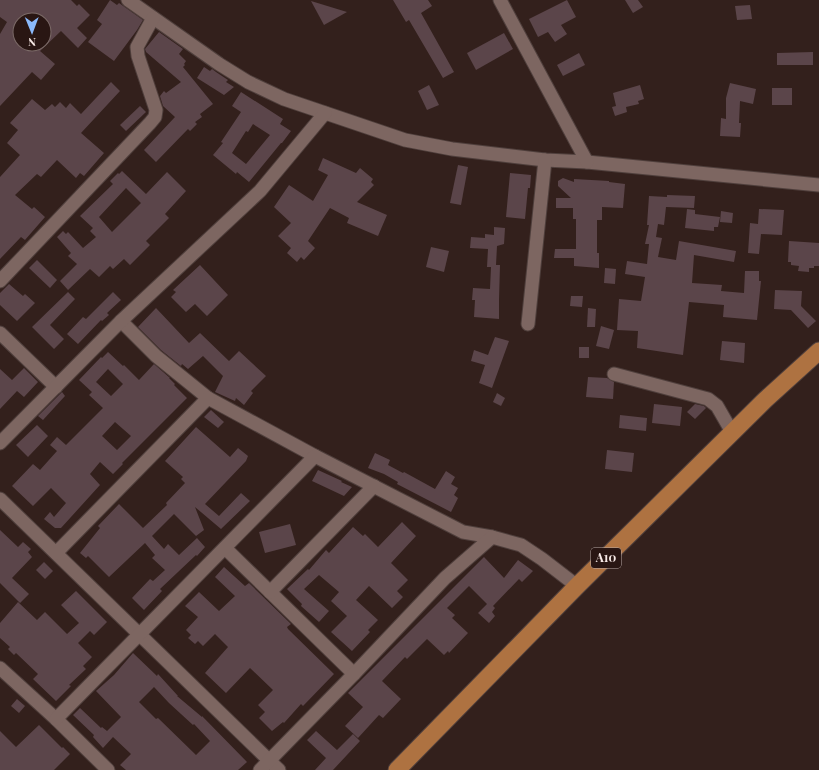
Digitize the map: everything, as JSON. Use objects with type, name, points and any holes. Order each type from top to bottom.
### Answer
[{"type":"main road","name":"A10","points":[[397,770],[577,586],[732,432],[819,351]]},
{"type":"street","points":[[128,0],[219,64],[248,82],[284,99],[405,140],[452,150],[819,185]]},
{"type":"street","points":[[500,0],[587,162]]},
{"type":"street","points":[[0,281],[155,117],[156,110],[137,52],[137,47],[154,18]]},
{"type":"street","points":[[0,443],[120,321],[260,191],[325,112]]},
{"type":"street","points":[[528,324],[545,160]]},
{"type":"street","points":[[120,321],[156,356],[208,398],[315,456],[463,532],[492,537],[520,545],[542,559],[577,586]]},
{"type":"street","points":[[0,333],[56,387]]},
{"type":"street","points":[[614,374],[708,399],[716,406],[732,432]]},
{"type":"street","points":[[56,553],[208,398]]},
{"type":"street","points":[[56,719],[315,456]]},
{"type":"street","points":[[270,592],[374,486]]},
{"type":"street","points":[[0,499],[139,634],[265,765],[279,770]]},
{"type":"street","points":[[265,765],[445,578],[492,537]]},
{"type":"street","points":[[225,548],[354,674]]},
{"type":"street","points":[[0,668],[56,719],[104,769]]},
{"type":"building","points":[[0,0],[71,0],[77,6],[79,4],[90,15],[77,28],[87,38],[78,48],[61,31],[52,40],[52,12],[12,12],[12,52],[41,52],[55,64],[41,80],[32,72],[0,106],[0,34],[7,22],[0,17]]},
{"type":"building","points":[[110,0],[117,5],[119,3],[143,20],[114,61],[88,42],[102,24],[97,20]]},
{"type":"building","points":[[393,0],[428,0],[432,6],[421,13],[454,72],[443,78],[409,20],[406,22]]},
{"type":"building","points":[[567,0],[576,17],[561,25],[567,34],[555,42],[548,32],[538,37],[529,19]]},
{"type":"building","points":[[625,0],[638,0],[643,7],[633,13]]},
{"type":"building","points":[[311,1],[347,12],[324,25]]},
{"type":"building","points":[[750,5],[752,19],[737,20],[735,6]]},
{"type":"building","points":[[159,32],[183,49],[179,54],[186,61],[183,67],[213,104],[200,114],[202,117],[195,122],[197,124],[190,131],[188,129],[156,162],[144,150],[175,117],[163,106],[160,96],[164,91],[166,93],[181,82],[146,52],[145,49]]},
{"type":"building","points":[[504,33],[513,49],[476,70],[467,53]]},
{"type":"building","points":[[813,52],[813,65],[777,65],[777,53]]},
{"type":"building","points":[[579,53],[585,65],[563,76],[557,65]]},
{"type":"building","points":[[204,67],[210,71],[212,69],[228,80],[226,82],[234,87],[224,95],[197,78]]},
{"type":"building","points":[[111,82],[120,91],[81,133],[104,153],[84,176],[80,173],[76,178],[57,160],[41,177],[37,174],[15,195],[32,209],[34,207],[45,217],[25,240],[21,237],[0,259],[0,177],[20,155],[7,143],[18,130],[10,123],[32,99],[45,110],[52,104],[55,107],[60,102],[66,108],[70,103],[81,114]]},
{"type":"building","points":[[730,83],[756,89],[753,104],[740,101],[740,137],[720,136],[721,118],[726,119],[726,98]]},
{"type":"building","points":[[429,85],[439,105],[427,110],[418,91]]},
{"type":"building","points":[[640,85],[644,99],[638,101],[639,104],[626,107],[627,112],[615,116],[612,107],[616,106],[613,93]]},
{"type":"building","points":[[772,88],[792,88],[792,105],[772,105]]},
{"type":"building","points":[[241,92],[283,119],[280,124],[291,131],[249,182],[237,172],[236,174],[213,155],[223,143],[221,142],[241,112],[232,106]],"holes":[[[253,124],[270,135],[246,164],[232,153],[246,131],[248,132]]]},
{"type":"building","points":[[140,106],[146,112],[126,131],[120,125]]},
{"type":"building","points":[[323,158],[356,173],[360,168],[373,179],[371,182],[374,185],[357,202],[387,215],[378,236],[347,223],[349,218],[330,208],[308,241],[315,248],[304,260],[301,257],[297,262],[287,253],[291,248],[278,236],[291,223],[274,207],[289,185],[313,201],[328,175],[318,170]]},
{"type":"building","points":[[458,165],[468,167],[461,205],[450,203]]},
{"type":"building","points":[[122,171],[146,194],[167,172],[186,191],[165,214],[169,218],[146,241],[150,245],[130,265],[124,259],[113,269],[110,266],[99,277],[90,269],[68,290],[60,281],[77,264],[68,256],[71,253],[57,237],[63,231],[66,234],[68,232],[83,248],[96,237],[90,231],[93,228],[80,216],[113,184],[110,181],[118,173],[119,174]],"holes":[[[126,188],[141,203],[112,232],[99,217]]]},
{"type":"building","points":[[510,173],[531,175],[530,188],[528,188],[525,219],[506,217]]},
{"type":"building","points":[[563,178],[574,182],[574,179],[609,181],[625,184],[623,208],[602,207],[602,220],[597,220],[597,253],[599,253],[599,268],[574,266],[574,258],[554,258],[555,249],[576,249],[576,219],[573,219],[573,208],[556,208],[556,198],[571,198],[558,186],[558,181]]},
{"type":"building","points":[[667,195],[695,196],[694,208],[666,207],[664,225],[658,224],[656,237],[662,238],[658,257],[676,260],[679,241],[736,251],[734,262],[694,255],[692,283],[722,285],[721,291],[744,293],[745,271],[759,271],[759,281],[761,281],[757,320],[723,317],[724,305],[689,302],[683,355],[637,348],[638,331],[617,330],[619,299],[641,301],[645,277],[625,274],[627,261],[647,264],[649,244],[645,244],[649,225],[647,225],[649,196],[667,197]]},
{"type":"building","points":[[687,209],[695,210],[695,214],[720,217],[718,227],[714,227],[714,231],[685,228]]},
{"type":"building","points":[[759,209],[784,210],[782,235],[761,234],[759,254],[748,253],[750,223],[758,224]]},
{"type":"building","points":[[721,211],[733,213],[732,223],[720,222]]},
{"type":"building","points":[[494,227],[505,228],[504,244],[497,246],[496,265],[500,265],[499,319],[474,317],[475,300],[472,300],[473,288],[490,289],[491,267],[487,267],[488,249],[470,248],[471,237],[485,238],[485,234],[494,235]]},
{"type":"building","points":[[789,241],[819,243],[819,266],[809,268],[809,272],[798,271],[799,266],[791,265],[791,262],[788,262]]},
{"type":"building","points":[[431,247],[449,251],[444,272],[426,267]]},
{"type":"building","points":[[37,260],[57,280],[50,288],[29,268]]},
{"type":"building","points":[[200,265],[228,295],[207,316],[195,304],[186,312],[171,297],[176,292],[173,290]]},
{"type":"building","points":[[605,268],[616,269],[615,284],[604,283]]},
{"type":"building","points":[[9,284],[23,296],[25,294],[35,303],[17,321],[0,305],[0,293]]},
{"type":"building","points":[[775,290],[802,291],[801,306],[816,321],[808,328],[791,310],[774,309]]},
{"type":"building","points":[[68,292],[75,299],[50,325],[64,339],[54,349],[32,327]]},
{"type":"building","points":[[113,292],[121,300],[107,313],[109,315],[102,321],[101,320],[78,344],[67,334],[83,317],[86,319]]},
{"type":"building","points":[[571,296],[583,296],[582,307],[570,306]]},
{"type":"building","points":[[156,308],[189,343],[200,333],[229,361],[239,351],[266,376],[251,391],[253,393],[244,405],[236,398],[235,401],[215,392],[223,376],[203,356],[188,369],[182,364],[181,366],[161,350],[138,327]]},
{"type":"building","points":[[588,308],[596,309],[595,327],[587,327]]},
{"type":"building","points":[[601,326],[614,330],[609,349],[596,346]]},
{"type":"building","points":[[495,337],[509,341],[492,388],[479,383],[485,365],[471,361],[474,350],[488,355]]},
{"type":"building","points":[[722,341],[745,343],[744,363],[720,360]]},
{"type":"building","points":[[579,347],[589,347],[589,358],[579,358]]},
{"type":"building","points":[[108,352],[139,380],[154,364],[170,378],[175,384],[174,385],[187,398],[122,463],[123,464],[113,474],[100,462],[90,474],[100,485],[61,528],[55,528],[44,519],[50,512],[54,517],[66,503],[51,488],[33,506],[12,486],[33,464],[40,470],[57,451],[50,445],[57,437],[66,445],[103,408],[89,395],[92,392],[79,380],[101,357],[102,358]],"holes":[[[108,369],[123,384],[111,396],[96,382]],[[115,422],[131,436],[117,450],[102,436]]]},
{"type":"building","points":[[24,368],[38,382],[24,397],[17,391],[0,409],[0,369],[12,380]]},
{"type":"building","points":[[588,377],[607,378],[614,382],[613,399],[586,397]]},
{"type":"building","points":[[62,392],[65,396],[43,420],[38,416]]},
{"type":"building","points":[[497,393],[505,398],[501,406],[493,402]]},
{"type":"building","points":[[654,404],[682,407],[680,426],[652,423]]},
{"type":"building","points":[[695,404],[706,408],[695,419],[687,412]]},
{"type":"building","points":[[211,410],[224,422],[218,428],[204,417]]},
{"type":"building","points":[[620,415],[647,418],[646,431],[619,428]]},
{"type":"building","points":[[37,425],[48,436],[28,457],[16,445]]},
{"type":"building","points":[[196,427],[230,457],[238,448],[248,456],[246,461],[205,504],[219,516],[241,493],[250,501],[221,529],[195,507],[204,530],[196,536],[174,514],[152,536],[164,549],[168,544],[179,555],[197,538],[205,547],[160,589],[162,591],[144,610],[132,598],[150,579],[153,581],[165,570],[152,558],[155,555],[145,543],[109,577],[88,556],[86,558],[80,553],[100,528],[98,526],[119,504],[143,528],[167,505],[166,503],[185,483],[181,479],[183,477],[165,461]]},
{"type":"building","points":[[607,450],[634,453],[632,472],[605,469]]},
{"type":"building","points":[[375,453],[390,460],[388,465],[435,489],[446,471],[455,477],[451,484],[458,488],[454,495],[458,498],[451,512],[397,484],[398,482],[384,474],[368,468]]},
{"type":"building","points":[[318,470],[352,487],[344,496],[312,481]]},
{"type":"building","points":[[402,522],[416,536],[391,563],[408,580],[397,591],[403,597],[392,608],[369,586],[356,600],[378,620],[368,630],[370,632],[352,651],[331,632],[347,616],[331,601],[339,592],[319,575],[304,589],[329,611],[319,622],[301,606],[302,604],[287,589],[308,569],[309,570],[326,550],[329,553],[353,527],[363,536],[365,534],[378,547]]},
{"type":"building","points":[[290,524],[296,545],[265,553],[259,532]]},
{"type":"building","points":[[0,530],[18,547],[23,542],[31,549],[28,552],[32,557],[12,578],[29,594],[20,603],[0,583]]},
{"type":"building","points":[[484,557],[504,578],[518,560],[533,571],[522,582],[519,579],[493,606],[495,608],[492,612],[495,616],[489,623],[478,613],[487,604],[469,586],[447,608],[455,615],[452,618],[468,633],[449,653],[448,651],[444,655],[427,639],[407,659],[405,657],[382,681],[401,699],[383,718],[379,715],[358,738],[345,726],[363,707],[348,693]]},
{"type":"building","points":[[44,562],[53,571],[45,579],[36,570]]},
{"type":"building","points":[[224,567],[245,586],[249,583],[291,624],[287,627],[288,629],[334,674],[303,706],[301,704],[284,723],[283,722],[272,731],[259,718],[265,712],[258,705],[273,690],[250,668],[226,693],[205,673],[228,647],[215,634],[203,646],[198,641],[195,644],[188,638],[191,635],[186,630],[198,617],[185,606],[199,592],[219,611],[235,596],[215,577]]},
{"type":"building","points":[[76,591],[107,622],[94,635],[90,631],[78,643],[92,657],[83,666],[86,669],[69,685],[71,686],[56,701],[33,679],[38,674],[16,653],[14,655],[8,649],[10,647],[0,638],[0,623],[18,602],[37,620],[45,612],[67,634],[79,623],[61,605]]},
{"type":"building","points":[[133,653],[157,676],[158,674],[177,696],[202,716],[247,762],[238,770],[126,770],[120,765],[131,754],[113,737],[103,748],[93,737],[94,735],[73,715],[80,708],[101,728],[102,727],[107,731],[121,717],[96,691],[114,675]],"holes":[[[154,687],[193,725],[194,724],[210,741],[196,755],[158,718],[156,719],[139,702]]]},
{"type":"building","points":[[17,699],[25,706],[19,713],[11,706]]},
{"type":"building","points":[[39,725],[70,754],[54,770],[0,770],[0,731],[16,747]]},
{"type":"building","points":[[316,731],[337,750],[353,734],[360,741],[333,770],[315,770],[326,758],[307,740]]}]
